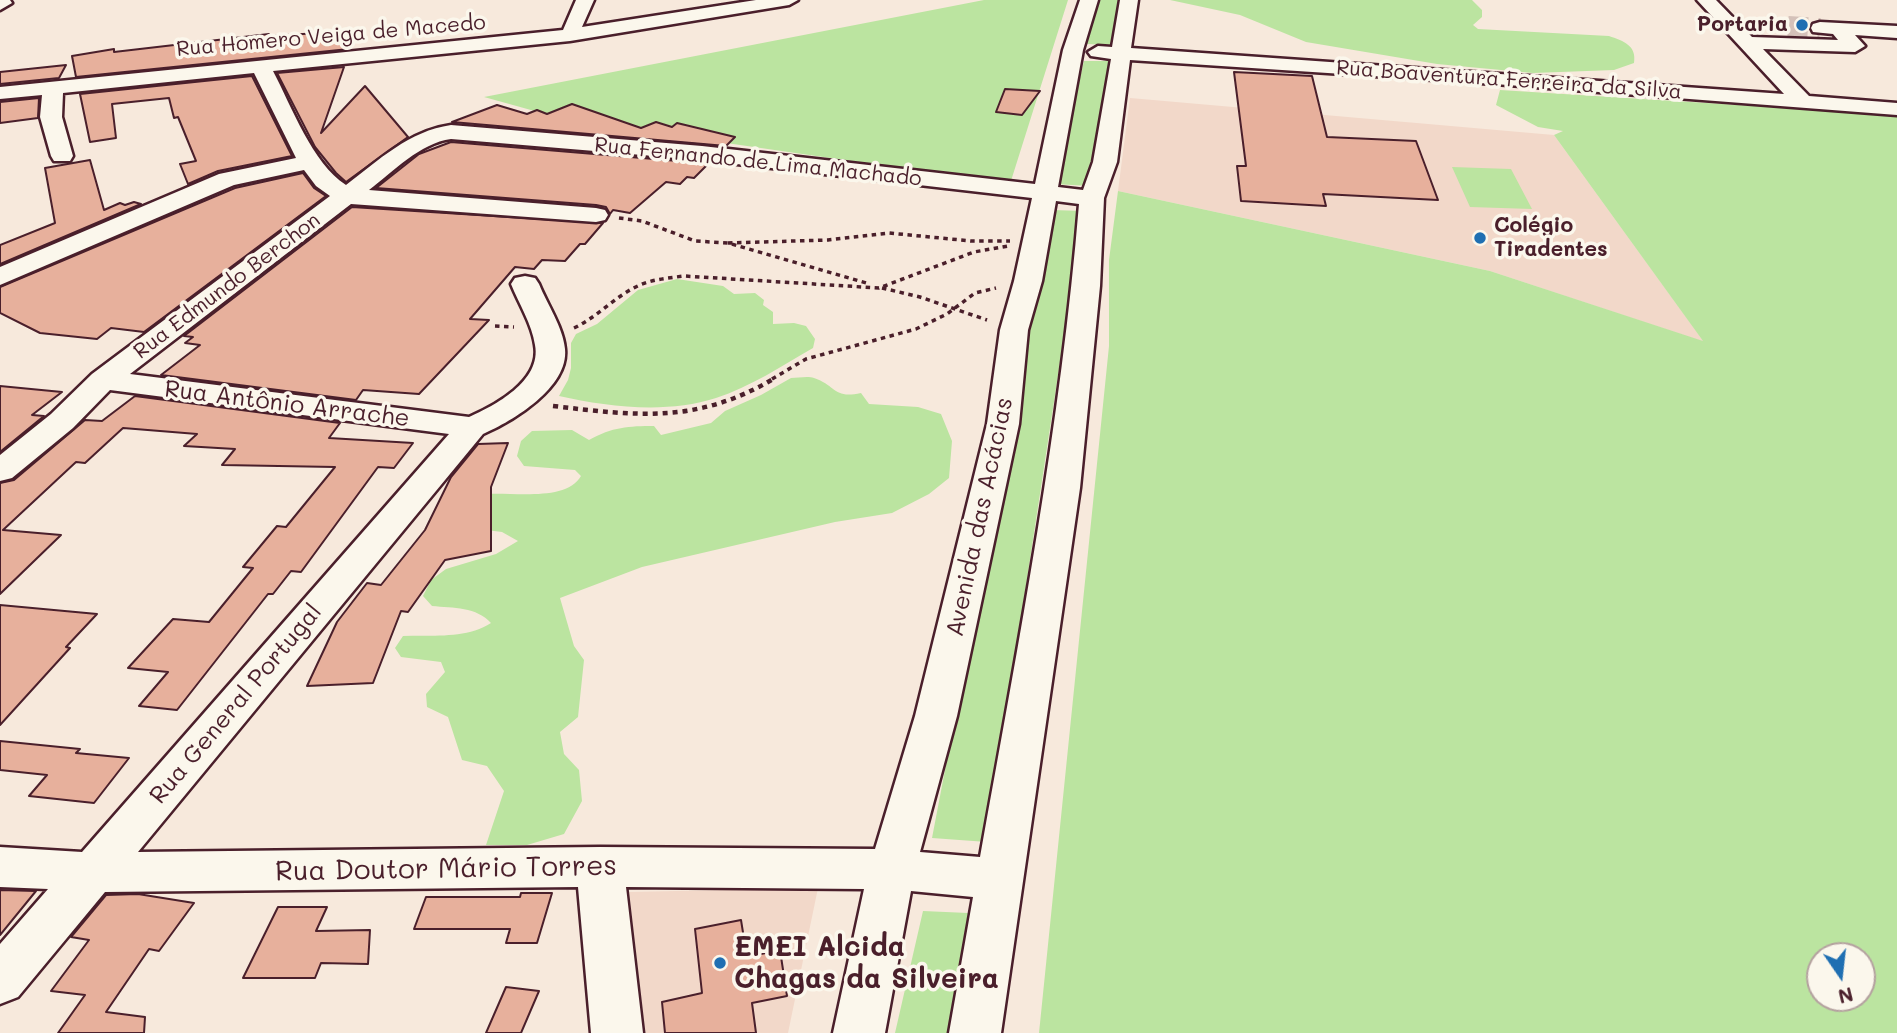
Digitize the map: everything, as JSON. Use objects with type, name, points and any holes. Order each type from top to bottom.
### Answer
[{"type":"street","points":[[570,34],[585,0]]},
{"type":"street","name":"Rua Homero Veiga de Macedo","points":[[0,93],[570,34],[789,0]]},
{"type":"street","name":"Avenida das Acácias","points":[[859,1033],[892,869],[936,716],[1000,437],[1014,330],[1046,194],[1073,50],[1089,0]]},
{"type":"street","points":[[975,1033],[1063,488],[1086,286],[1092,198],[1105,162],[1108,53],[1129,0]]},
{"type":"street","points":[[1706,0],[1742,30],[1801,101]]},
{"type":"street","points":[[1855,46],[1829,29],[1897,32]]},
{"type":"street","points":[[1742,30],[1855,46],[1897,46]]},
{"type":"street","name":"Rua Boaventura Ferreira da Silva","points":[[1073,50],[1495,78],[1897,109]]},
{"type":"street","points":[[260,65],[310,162],[324,181],[346,196],[596,215]]},
{"type":"street","points":[[53,86],[51,117],[62,156]]},
{"type":"street","name":"Rua Edmundo Berchon","points":[[0,471],[62,421],[103,380],[425,138],[451,131],[470,133]]},
{"type":"street","name":"Rua Fernando de Lima Machado","points":[[470,133],[702,153],[1092,198]]},
{"type":"street","points":[[0,277],[227,179],[310,162]]},
{"type":"street","points":[[472,427],[502,415],[521,403],[550,361],[550,346],[525,284]]},
{"type":"street","name":"Rua Antônio Arrache","points":[[103,380],[472,427]]},
{"type":"street","name":"Rua General Portugal","points":[[0,981],[472,427]]},
{"type":"street","name":"Rua Doutor Mário Torres","points":[[0,867],[93,872],[600,867],[892,869],[1000,879]]},
{"type":"street","points":[[600,867],[617,1033]]},
{"type":"path","points":[[596,215],[642,221],[695,241],[728,243],[828,240],[889,233],[971,241],[1034,242]]},
{"type":"path","points":[[495,326],[567,331],[592,321],[638,285],[684,275],[879,288],[974,252],[1034,242]]},
{"type":"path","points":[[728,243],[954,308],[1014,330]]},
{"type":"path","points":[[543,404],[625,414],[675,413],[717,405],[751,391],[806,359],[916,329],[975,293],[1027,281]]},
{"type":"shaded area","name":"Colégio Tiradentes","points":[[1130,98],[1554,135],[1704,342],[1490,271],[1118,191]]},
{"type":"shaded area","name":"EMEI Alcida Chagas da Silveira","points":[[818,888],[788,1033],[645,1033],[629,892]]},
{"type":"green space","points":[[984,0],[1068,0],[1010,184],[567,120],[484,97]]},
{"type":"green space","points":[[1099,0],[1118,0],[1113,45],[1087,44]]},
{"type":"green space","points":[[1170,0],[1472,0],[1482,10],[1482,17],[1473,25],[1478,29],[1609,36],[1631,48],[1634,63],[1614,70],[1533,73],[1437,64],[1306,42],[1240,15]]},
{"type":"green space","points":[[1084,61],[1111,61],[1090,186],[1054,184]]},
{"type":"green space","points":[[1500,90],[1897,115],[1897,1033],[1039,1033],[1109,346],[1109,260],[1118,191],[1490,271],[1703,341],[1554,135],[1563,131],[1538,127],[1496,105]]},
{"type":"green space","points":[[1452,167],[1511,169],[1532,209],[1470,207]]},
{"type":"green space","points":[[1052,210],[1083,211],[987,842],[932,838]]},
{"type":"green space","points":[[677,279],[723,286],[734,294],[755,293],[764,300],[763,305],[773,312],[773,324],[794,323],[806,326],[815,339],[813,348],[741,388],[697,403],[658,407],[617,406],[559,396],[568,380],[571,343],[576,334],[597,324],[638,290]]},
{"type":"green space","points":[[812,377],[840,393],[861,393],[869,404],[918,407],[941,414],[952,441],[949,478],[929,494],[892,513],[835,522],[642,567],[560,598],[574,646],[584,660],[578,717],[560,732],[564,754],[579,770],[582,801],[564,834],[527,845],[486,845],[504,791],[487,766],[462,760],[448,717],[427,707],[426,694],[445,672],[441,662],[401,657],[395,648],[403,636],[460,634],[491,623],[472,611],[432,606],[423,596],[431,580],[446,569],[496,554],[518,541],[502,532],[470,528],[476,495],[549,493],[573,485],[581,476],[575,470],[524,466],[517,456],[521,441],[532,431],[572,430],[589,440],[621,428],[654,426],[661,435],[711,423],[725,411],[791,378]]},
{"type":"green space","points":[[923,911],[968,913],[948,1033],[895,1033]]},
{"type":"building","points":[[355,31],[349,49],[76,77],[72,56],[114,49],[114,52],[269,34],[268,36]]},
{"type":"building","points":[[66,65],[59,78],[0,84],[0,72]]},
{"type":"building","points":[[344,67],[321,133],[365,86],[408,137],[346,182],[315,147],[277,73]]},
{"type":"building","points":[[1234,72],[1312,76],[1327,137],[1416,141],[1438,200],[1323,194],[1326,206],[1241,201],[1237,166],[1246,166]]},
{"type":"building","points":[[252,76],[292,156],[218,171],[188,184],[180,164],[196,161],[178,117],[174,118],[169,98],[112,104],[116,138],[90,142],[80,94]]},
{"type":"building","points":[[1005,89],[1040,91],[1022,115],[996,112]]},
{"type":"building","points":[[39,98],[38,118],[0,123],[0,102]]},
{"type":"building","points":[[572,104],[641,128],[656,122],[672,127],[677,123],[735,137],[726,146],[452,122],[497,105],[527,114],[537,110],[547,114]]},
{"type":"building","points":[[451,142],[709,163],[694,178],[687,177],[680,184],[666,182],[630,213],[613,210],[610,214],[606,207],[596,205],[376,188],[419,154]]},
{"type":"building","points":[[90,160],[104,210],[120,203],[141,204],[0,264],[0,245],[55,223],[45,168]]},
{"type":"building","points":[[303,173],[314,188],[326,196],[144,332],[111,328],[97,339],[40,333],[0,313],[0,287],[235,188]]},
{"type":"building","points":[[352,207],[603,223],[585,244],[580,244],[565,261],[542,260],[534,269],[515,267],[470,319],[489,320],[419,394],[363,390],[356,400],[161,375],[200,345],[185,343],[193,337],[184,336]]},
{"type":"building","points":[[0,386],[62,392],[32,415],[44,416],[0,452]]},
{"type":"building","points":[[135,396],[340,423],[329,438],[413,443],[394,468],[378,467],[301,572],[291,571],[273,594],[268,594],[177,710],[139,706],[168,672],[128,668],[173,619],[209,622],[253,568],[243,567],[277,526],[286,527],[335,467],[222,465],[235,449],[184,446],[197,434],[123,428],[85,463],[76,462],[3,530],[61,535],[0,594],[0,483],[14,480],[85,420],[102,421]]},
{"type":"building","points":[[508,443],[491,487],[491,551],[445,560],[408,612],[401,611],[373,683],[307,686],[337,622],[367,583],[381,585],[425,530],[451,477],[478,444]]},
{"type":"building","points":[[0,605],[97,614],[0,725]]},
{"type":"building","points":[[0,741],[80,749],[76,753],[129,758],[94,803],[29,796],[47,775],[0,770]]},
{"type":"building","points":[[0,890],[36,891],[0,935]]},
{"type":"building","points":[[521,893],[552,893],[537,943],[506,943],[510,929],[414,929],[426,897],[520,897]]},
{"type":"building","points":[[138,894],[194,903],[159,951],[149,949],[106,1012],[145,1017],[144,1033],[58,1033],[85,995],[51,991],[89,940],[71,937],[106,895]]},
{"type":"building","points":[[278,907],[327,907],[316,931],[370,930],[368,964],[321,963],[315,978],[243,978]]},
{"type":"building","points":[[741,920],[746,951],[760,947],[761,954],[780,950],[787,996],[752,1003],[756,1033],[665,1033],[662,1002],[702,993],[695,929]]},
{"type":"building","points":[[506,987],[539,991],[521,1033],[486,1033]]},
{"type":"tunnel","points":[[1788,26],[1820,28]]},
{"type":"place","name":"Portaria","points":[[1802,25]]},
{"type":"place","name":"Colégio Tiradentes","points":[[1480,238]]},
{"type":"place","name":"EMEI Alcida Chagas da Silveira","points":[[720,963]]}]
